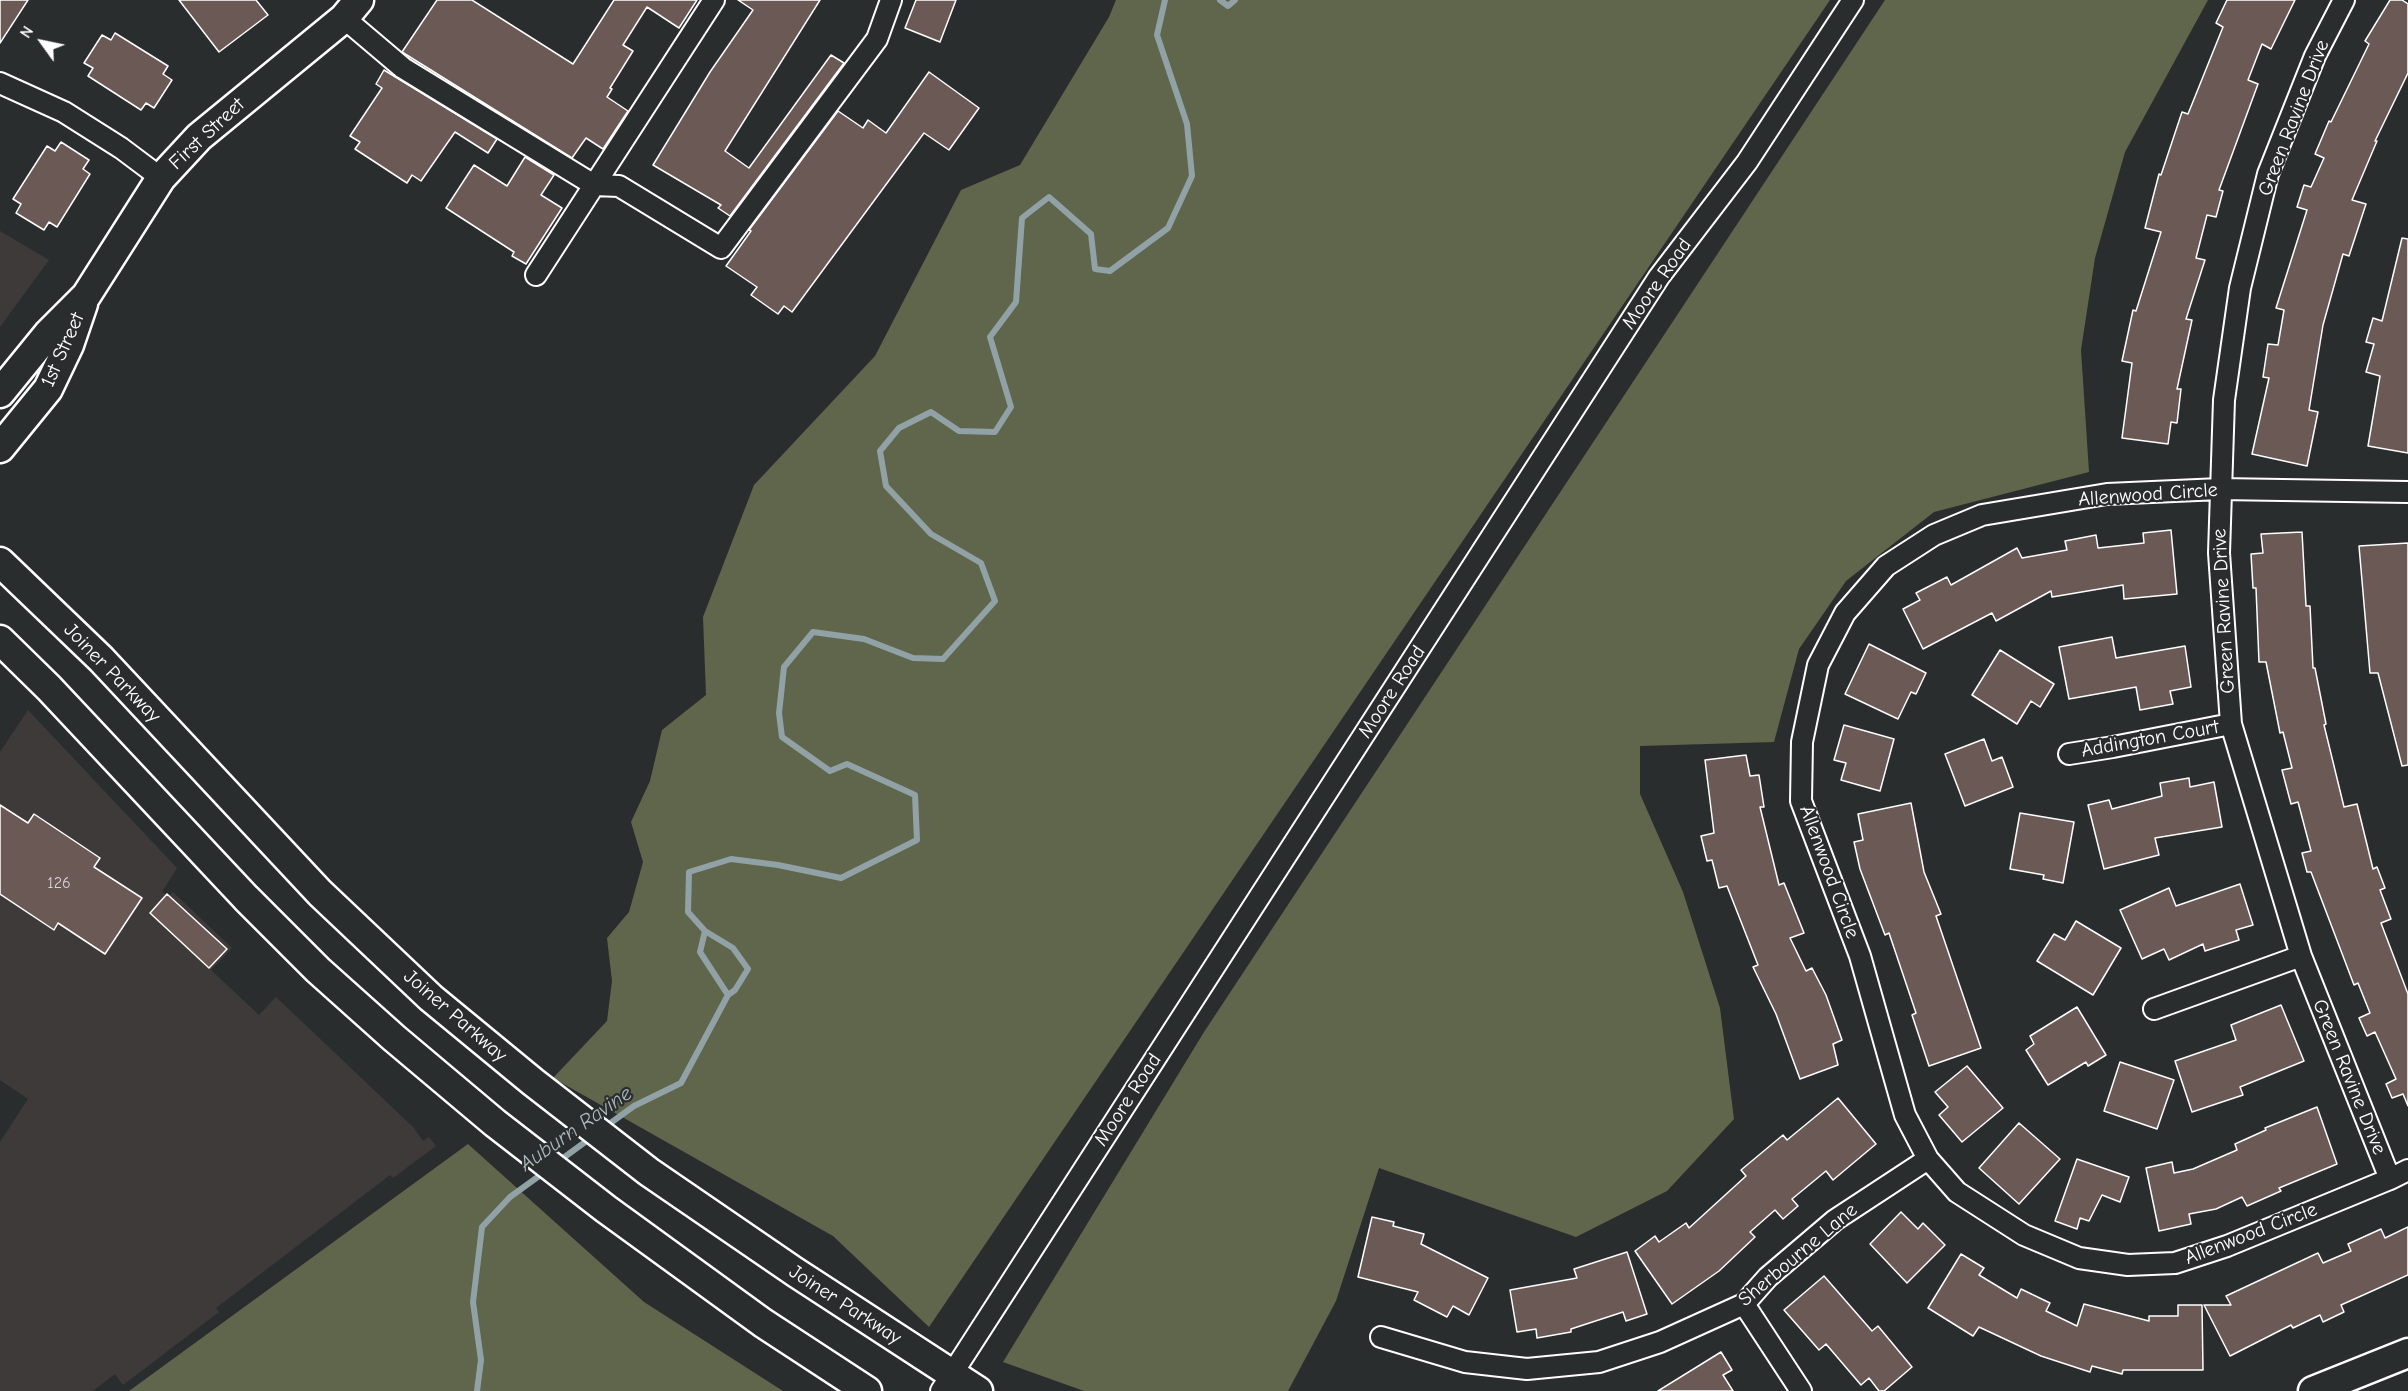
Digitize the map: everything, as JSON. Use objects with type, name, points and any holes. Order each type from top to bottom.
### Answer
[{"type":"main road","name":"First Street","points":[[86,296],[161,178],[207,130],[351,9]]},
{"type":"main road","name":"1st Street","points":[[0,393],[48,334],[86,296]]},
{"type":"main road","name":"1st Street","points":[[0,448],[48,389],[69,345],[86,296]]},
{"type":"main road","name":"Joiner Parkway","points":[[0,562],[101,659],[320,893],[431,998],[533,1082],[649,1172],[795,1272],[946,1383],[978,1391]]},
{"type":"main road","points":[[0,640],[49,688],[246,898],[318,970],[394,1038],[495,1123],[606,1209],[763,1323],[867,1391]]},
{"type":"main road","points":[[2313,1391],[2408,1353]]},
{"type":"street","points":[[536,275],[714,0]]},
{"type":"street","points":[[351,9],[403,68],[594,185],[619,186],[721,248],[877,39],[891,0]]},
{"type":"street","name":"Moore Road","points":[[946,1383],[1659,277],[1747,162],[1853,0]]},
{"type":"street","name":"Green Ravine Drive","points":[[2343,0],[2315,56],[2268,174],[2240,288],[2224,400],[2219,553],[2231,724],[2301,957],[2390,1179]]},
{"type":"street","points":[[0,83],[64,112],[121,148],[161,178]]},
{"type":"street","name":"Allenwood Circle","points":[[2408,492],[2220,489],[2107,494],[1982,515],[1934,535],[1886,566],[1845,613],[1818,665],[1802,742],[1801,801],[1860,956],[1905,1115],[1928,1159],[1957,1192],[2024,1235],[2079,1258],[2128,1265],[2175,1263],[2228,1246],[2408,1170]]},
{"type":"street","name":"Addington Court","points":[[2069,754],[2231,724]]},
{"type":"street","points":[[2154,1010],[2301,957]]},
{"type":"street","name":"Sherbourne Lane","points":[[1381,1337],[1464,1362],[1527,1370],[1599,1362],[1660,1342],[1744,1304],[1768,1277],[1834,1220],[1928,1159]]},
{"type":"street","points":[[1744,1304],[1802,1391]]},
{"type":"shaded area","points":[[0,231],[49,260],[0,327]]},
{"type":"shaded area","points":[[28,710],[177,868],[162,892],[169,896],[173,892],[232,948],[211,970],[259,1015],[276,997],[413,1127],[423,1141],[429,1137],[436,1146],[393,1178],[390,1175],[216,1308],[219,1312],[123,1385],[115,1374],[93,1391],[0,1391],[0,1142],[28,1099],[0,1080],[0,752]]},
{"type":"green space","points":[[1116,0],[1830,0],[929,1327],[833,1236],[553,1078],[607,1021],[612,981],[607,938],[629,912],[643,862],[631,822],[650,781],[662,730],[706,695],[703,617],[754,485],[875,356],[961,190],[1020,165],[1109,17]]},
{"type":"green space","points":[[1885,0],[2208,0],[2125,152],[2095,258],[2081,350],[2089,472],[1934,512],[1846,581],[1799,649],[1774,742],[1640,746],[1640,794],[1683,892],[1720,1008],[1734,1119],[1667,1191],[1576,1237],[1379,1168],[1336,1301],[1288,1391],[1084,1391],[1003,1362],[1204,1032]]},
{"type":"green space","points":[[468,1144],[644,1302],[783,1391],[129,1391]]},
{"type":"building","points":[[0,0],[28,0],[0,43]]},
{"type":"building","points":[[179,0],[256,0],[268,15],[219,52]]},
{"type":"building","points":[[437,0],[472,0],[573,64],[614,0],[697,0],[679,28],[647,7],[623,45],[633,51],[610,88],[612,89],[607,97],[628,111],[603,149],[586,138],[572,158],[402,52]]},
{"type":"building","points":[[738,0],[820,0],[725,151],[749,168],[831,55],[844,63],[730,216],[718,208],[721,205],[653,165],[710,72],[753,10]]},
{"type":"building","points":[[916,0],[956,0],[940,42],[905,28]]},
{"type":"building","points":[[2227,0],[2295,0],[2271,49],[2262,44],[2248,80],[2258,84],[2219,190],[2223,191],[2216,217],[2207,215],[2196,258],[2205,260],[2186,319],[2192,320],[2177,389],[2181,389],[2177,423],[2171,422],[2168,444],[2122,438],[2132,363],[2122,361],[2133,310],[2136,311],[2161,232],[2145,228],[2159,174],[2161,175],[2182,112],[2188,114],[2223,27],[2216,23]]},
{"type":"building","points":[[2390,0],[2402,0],[2408,4],[2408,73],[2375,141],[2377,141],[2352,200],[2366,204],[2349,256],[2343,254],[2323,325],[2309,410],[2318,412],[2307,466],[2252,454],[2269,378],[2263,377],[2268,344],[2278,345],[2284,310],[2276,308],[2307,210],[2297,207],[2304,185],[2311,187],[2324,158],[2315,154],[2329,121],[2331,122],[2369,44],[2365,41]]},
{"type":"building","points":[[115,33],[168,66],[163,74],[172,80],[154,108],[146,103],[141,110],[88,76],[93,68],[84,63],[102,35],[111,40]]},
{"type":"building","points":[[384,70],[497,139],[488,153],[455,132],[421,181],[412,175],[407,183],[355,149],[360,142],[350,136],[382,88],[376,84]]},
{"type":"building","points":[[929,72],[979,108],[949,150],[924,133],[792,312],[784,306],[778,314],[751,295],[757,287],[726,266],[751,231],[749,230],[838,111],[863,128],[868,120],[886,133]]},
{"type":"building","points":[[61,142],[89,160],[83,169],[90,174],[57,227],[49,222],[44,230],[16,213],[21,204],[13,199],[47,146],[55,151]]},
{"type":"building","points":[[525,157],[554,175],[541,195],[562,208],[526,264],[512,256],[514,252],[446,208],[474,165],[507,186]]},
{"type":"building","points":[[2402,238],[2408,239],[2408,453],[2368,446],[2380,376],[2366,372],[2374,344],[2366,342],[2373,318],[2382,321]]},
{"type":"building","points":[[2171,530],[2177,594],[2124,599],[2123,585],[2052,597],[2051,591],[1996,621],[1992,613],[1923,649],[1903,609],[1920,600],[1916,593],[1947,577],[1951,585],[2017,548],[2022,558],[2067,550],[2065,541],[2096,535],[2098,548],[2144,543],[2143,533]]},
{"type":"building","points":[[2302,532],[2306,606],[2310,606],[2313,668],[2315,668],[2326,724],[2324,725],[2344,807],[2357,804],[2373,869],[2377,867],[2385,888],[2380,890],[2391,919],[2381,923],[2408,994],[2408,1106],[2403,1094],[2392,1098],[2386,1084],[2396,1079],[2375,1032],[2367,1036],[2359,1018],[2370,1013],[2358,983],[2354,985],[2311,872],[2307,872],[2302,853],[2311,851],[2298,802],[2291,804],[2282,770],[2292,768],[2283,732],[2280,733],[2266,662],[2259,662],[2256,588],[2253,588],[2251,554],[2263,553],[2261,534]]},
{"type":"building","points":[[2408,543],[2408,765],[2402,766],[2378,673],[2370,673],[2359,546]]},
{"type":"building","points":[[2112,637],[2116,658],[2185,646],[2191,687],[2170,691],[2173,704],[2140,710],[2136,687],[2069,699],[2059,647]]},
{"type":"building","points":[[1869,644],[1926,673],[1916,694],[1911,692],[1898,719],[1845,694]]},
{"type":"building","points":[[2000,650],[2054,684],[2040,707],[2031,701],[2017,724],[1972,695]]},
{"type":"building","points":[[1844,725],[1894,739],[1880,791],[1841,780],[1846,763],[1834,760]]},
{"type":"building","points":[[1984,739],[1992,761],[2002,757],[2013,787],[1965,806],[1945,754]]},
{"type":"building","points":[[1746,755],[1750,776],[1759,775],[1764,807],[1760,807],[1779,885],[1784,883],[1804,933],[1790,938],[1806,971],[1812,968],[1826,995],[1842,1040],[1833,1044],[1838,1065],[1800,1079],[1776,1014],[1753,967],[1758,965],[1727,886],[1719,888],[1712,860],[1707,861],[1701,836],[1714,833],[1705,760]]},
{"type":"building","points":[[2189,778],[2190,787],[2214,782],[2222,827],[2155,838],[2159,855],[2104,869],[2088,805],[2109,800],[2112,809],[2162,796],[2160,783]]},
{"type":"building","points":[[1911,803],[1924,872],[1941,914],[1936,916],[1981,1048],[1929,1066],[1912,1015],[1916,1013],[1889,933],[1885,935],[1860,869],[1854,842],[1863,840],[1858,814]]},
{"type":"building","points":[[0,805],[28,823],[34,814],[100,858],[94,867],[142,898],[105,954],[58,923],[54,930],[0,894]]},
{"type":"building","points":[[2020,813],[2074,822],[2063,883],[2043,879],[2044,875],[2010,869]]},
{"type":"building","points":[[2240,884],[2253,925],[2236,930],[2239,940],[2205,951],[2203,944],[2169,960],[2164,949],[2142,959],[2120,910],[2169,888],[2176,906]]},
{"type":"building","points":[[167,894],[227,949],[209,968],[150,913]]},
{"type":"building","points":[[2076,921],[2121,948],[2093,995],[2037,961],[2054,934],[2065,940]]},
{"type":"building","points":[[2281,1005],[2304,1061],[2240,1087],[2243,1095],[2192,1112],[2175,1061],[2236,1040],[2231,1025]]},
{"type":"building","points":[[2077,1007],[2106,1055],[2088,1066],[2086,1062],[2048,1085],[2026,1050],[2034,1044],[2030,1036]]},
{"type":"building","points":[[2120,1062],[2174,1080],[2157,1129],[2104,1111]]},
{"type":"building","points":[[1967,1066],[2003,1108],[1962,1142],[1939,1115],[1948,1107],[1935,1092]]},
{"type":"building","points":[[1838,1098],[1876,1144],[1833,1180],[1826,1171],[1792,1199],[1798,1206],[1783,1219],[1775,1210],[1750,1232],[1755,1237],[1719,1271],[1672,1304],[1635,1251],[1655,1236],[1659,1242],[1686,1223],[1689,1228],[1746,1176],[1741,1170],[1783,1135],[1787,1140]]},
{"type":"building","points":[[2317,1107],[2337,1164],[2279,1188],[2281,1191],[2247,1206],[2242,1197],[2216,1209],[2189,1214],[2191,1224],[2159,1231],[2146,1168],[2172,1162],[2174,1173],[2193,1169],[2237,1150],[2235,1144],[2266,1130],[2265,1128]]},
{"type":"building","points":[[2019,1123],[2060,1159],[2019,1204],[1979,1168]]},
{"type":"building","points":[[2077,1159],[2129,1177],[2120,1202],[2102,1195],[2089,1221],[2080,1218],[2077,1229],[2055,1221]]},
{"type":"building","points":[[1901,1212],[1918,1229],[1923,1223],[1945,1245],[1907,1283],[1870,1244]]},
{"type":"building","points":[[1372,1217],[1394,1222],[1393,1226],[1424,1234],[1421,1244],[1488,1278],[1469,1315],[1453,1306],[1447,1317],[1414,1300],[1418,1292],[1358,1277]]},
{"type":"building","points":[[2408,1227],[2408,1275],[2341,1305],[2344,1312],[2323,1322],[2320,1315],[2293,1328],[2291,1325],[2230,1356],[2204,1305],[2231,1305],[2226,1296],[2318,1253],[2323,1263],[2351,1251],[2348,1244],[2381,1229],[2385,1238]]},
{"type":"building","points":[[1627,1252],[1647,1314],[1626,1321],[1623,1312],[1571,1329],[1571,1332],[1537,1338],[1536,1329],[1517,1332],[1510,1290],[1577,1278],[1574,1269]]},
{"type":"building","points":[[1961,1254],[1984,1268],[1979,1275],[2017,1298],[2021,1289],[2050,1303],[2046,1311],[2077,1326],[2084,1304],[2149,1321],[2149,1316],[2178,1316],[2178,1305],[2202,1305],[2203,1370],[2123,1370],[2122,1374],[2092,1366],[2090,1372],[2041,1356],[1979,1327],[1973,1336],[1928,1308]]},
{"type":"building","points":[[1824,1276],[1872,1331],[1878,1326],[1912,1367],[1884,1391],[1879,1391],[1869,1378],[1861,1385],[1826,1344],[1819,1350],[1784,1310]]},
{"type":"building","points":[[1721,1352],[1732,1370],[1723,1375],[1733,1391],[1658,1391]]},
{"type":"waterway","name":"Auburn Ravine","points":[[605,1127],[634,1106],[681,1083],[728,995],[700,952],[705,931],[688,912],[689,872],[731,859],[778,865],[841,878],[917,840],[915,795],[847,764],[830,771],[782,737],[779,713],[784,667],[813,632],[864,639],[913,658],[943,659],[995,601],[981,563],[931,534],[886,486],[880,451],[899,428],[931,412],[959,431],[995,432],[1011,407],[990,337],[1016,302],[1022,218],[1049,197],[1091,234],[1095,269],[1110,271],[1168,228],[1192,176],[1187,124],[1157,35],[1165,0]]},
{"type":"waterway","points":[[1220,0],[1228,6],[1235,0]]},
{"type":"waterway","points":[[705,931],[733,948],[748,969],[735,990],[728,995]]},
{"type":"waterway","name":"Auburn Ravine","points":[[559,1161],[592,1137]]},
{"type":"waterway","name":"Auburn Ravine","points":[[477,1391],[481,1360],[473,1302],[482,1227],[510,1197],[546,1171]]}]
